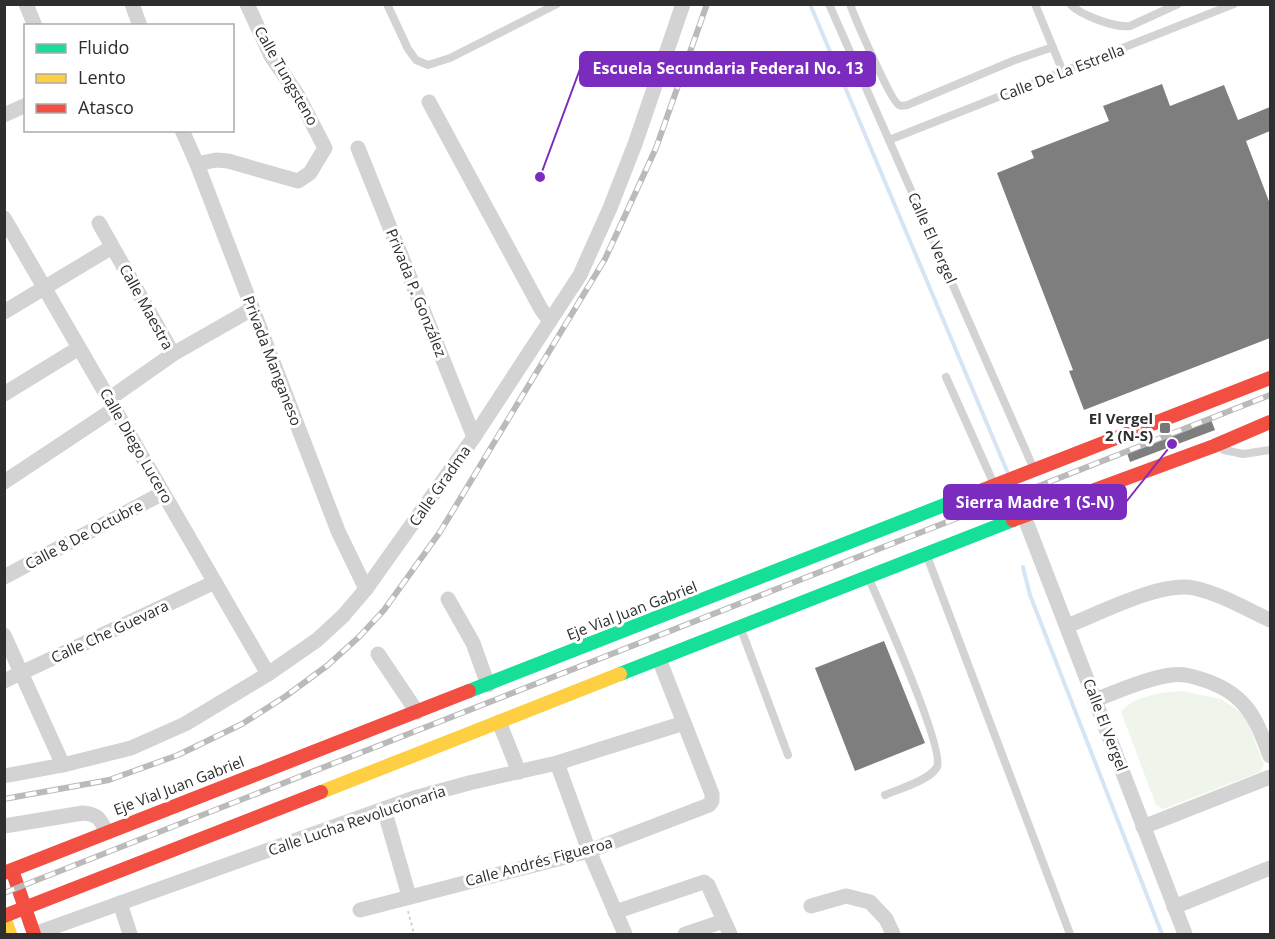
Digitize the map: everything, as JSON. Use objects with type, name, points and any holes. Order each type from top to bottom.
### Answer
[{"type":"main road","name":"Eje Vial Juan Gabriel","points":[[8,871],[1270,378]]},
{"type":"main road","points":[[10,934],[4,916],[1024,516],[1214,446],[1270,422]]},
{"type":"main road","points":[[8,871],[34,934]]},
{"type":"street","points":[[26,4],[34,24]]},
{"type":"street","points":[[132,4],[140,24]]},
{"type":"street","name":"Calle Tungsteno","points":[[197,164],[216,160],[228,161],[298,181],[310,173],[324,148],[297,94],[272,56],[247,4]]},
{"type":"street","name":"Calle Gradma","points":[[4,776],[63,765],[131,748],[185,724],[268,674],[317,640],[343,616],[366,589],[474,437],[580,275],[635,144],[683,4]]},
{"type":"street","points":[[429,102],[550,321]]},
{"type":"street","points":[[4,115],[24,106]]},
{"type":"street","name":"Privada Manganeso","points":[[183,132],[338,531],[366,589]]},
{"type":"street","name":"Privada P. González","points":[[357,148],[474,437]]},
{"type":"street","name":"Calle Diego Lucero","points":[[4,218],[8,234],[45,289],[268,674]]},
{"type":"street","name":"Calle Maestra","points":[[4,482],[112,404],[173,354],[99,223]]},
{"type":"street","points":[[4,312],[112,247]]},
{"type":"street","points":[[173,354],[252,309]]},
{"type":"street","points":[[4,394],[79,348]]},
{"type":"street","name":"Calle 8 De Octubre","points":[[4,577],[163,493]]},
{"type":"street","name":"Calle El Vergel","points":[[1024,516],[1185,934]]},
{"type":"street","name":"Calle Che Guevara","points":[[4,681],[215,582]]},
{"type":"street","points":[[1067,626],[1165,588],[1192,587],[1270,620]]},
{"type":"street","points":[[448,599],[473,643],[488,685]]},
{"type":"street","points":[[4,635],[63,765]]},
{"type":"street","points":[[378,654],[417,712]]},
{"type":"street","points":[[659,659],[684,723]]},
{"type":"street","points":[[1095,700],[1172,675],[1192,676],[1220,686],[1240,699],[1258,724],[1270,756]]},
{"type":"street","points":[[499,722],[519,772]]},
{"type":"street","name":"Calle Lucha Revolucionaria","points":[[34,934],[414,798],[557,763],[684,723]]},
{"type":"street","name":"Calle Andrés Figueroa","points":[[360,910],[589,851],[704,807],[712,801],[712,794],[684,723]]},
{"type":"street","points":[[557,763],[589,851],[625,934]]},
{"type":"street","points":[[1143,826],[1270,777]]},
{"type":"street","points":[[384,809],[409,896]]},
{"type":"street","points":[[4,826],[83,813],[93,814],[100,819],[106,832]]},
{"type":"street","points":[[1174,907],[1270,868]]},
{"type":"street","points":[[615,912],[704,882],[708,885],[727,928],[685,934]]},
{"type":"street","points":[[811,906],[846,896],[870,902],[886,919],[893,934]]},
{"type":"street","points":[[120,903],[130,934]]},
{"type":"lane","points":[[387,4],[408,49],[416,60],[428,65],[450,58],[557,4]]},
{"type":"lane","name":"Calle El Vergel","points":[[829,4],[1034,471]]},
{"type":"lane","points":[[850,4],[886,85],[899,105],[912,103],[1053,47]]},
{"type":"lane","points":[[1035,4],[1063,72]]},
{"type":"lane","points":[[1070,4],[1076,11],[1121,27],[1130,26],[1178,4]]},
{"type":"lane","name":"Calle De La Estrella","points":[[889,140],[1234,4]]},
{"type":"lane","points":[[946,376],[994,486]]},
{"type":"lane","points":[[1214,446],[1243,454],[1270,450]]},
{"type":"lane","points":[[926,555],[1070,934]]},
{"type":"lane","points":[[868,578],[910,677],[939,762],[936,770],[928,777],[885,795]]},
{"type":"lane","points":[[740,628],[788,755]]},
{"type":"path","points":[[4,151],[4,158]]},
{"type":"path","points":[[409,896],[408,910],[414,934]]},
{"type":"shaded area","points":[[1182,691],[1221,699],[1245,715],[1264,765],[1260,772],[1163,809],[1156,805],[1121,712],[1140,699]]},
{"type":"building","points":[[1162,84],[1170,106],[1224,85],[1238,120],[1270,107],[1270,131],[1246,141],[1270,204],[1270,338],[1084,410],[1069,371],[1073,370],[997,173],[1034,158],[1031,151],[1109,121],[1103,106]]},
{"type":"building","points":[[1210,417],[1215,430],[1130,462],[1126,450]]},
{"type":"building","points":[[884,641],[925,743],[855,771],[815,668]]},
{"type":"waterway","points":[[810,4],[1007,471]]},
{"type":"waterway","points":[[1023,567],[1030,595],[1162,934]]},
{"type":"railway","points":[[4,799],[109,780],[178,755],[242,724],[286,696],[328,665],[384,610],[440,532],[605,259],[656,148],[707,4]]},
{"type":"railway","points":[[4,893],[1270,395]]},
{"type":"traffic: fast","points":[[469,691],[952,502]]},
{"type":"traffic: fast","points":[[620,674],[1013,520]]},
{"type":"traffic: slow","points":[[321,792],[620,674]]},
{"type":"traffic: slow","points":[[4,917],[10,934]]},
{"type":"traffic: jam","points":[[952,502],[1270,378]]},
{"type":"traffic: jam","points":[[1013,520],[1214,446],[1270,422]]},
{"type":"traffic: jam","points":[[4,873],[469,691]]},
{"type":"traffic: jam","points":[[4,916],[321,792]]},
{"type":"traffic: jam","points":[[12,870],[34,934]]},
{"type":"place","name":"Escuela Secundaria Federal No. 13","points":[[540,177]]},
{"type":"place","name":"El Vergel 2 (N-S)","points":[[1165,428]]},
{"type":"place","name":"Sierra Madre 1 (S-N)","points":[[1172,444]]}]
